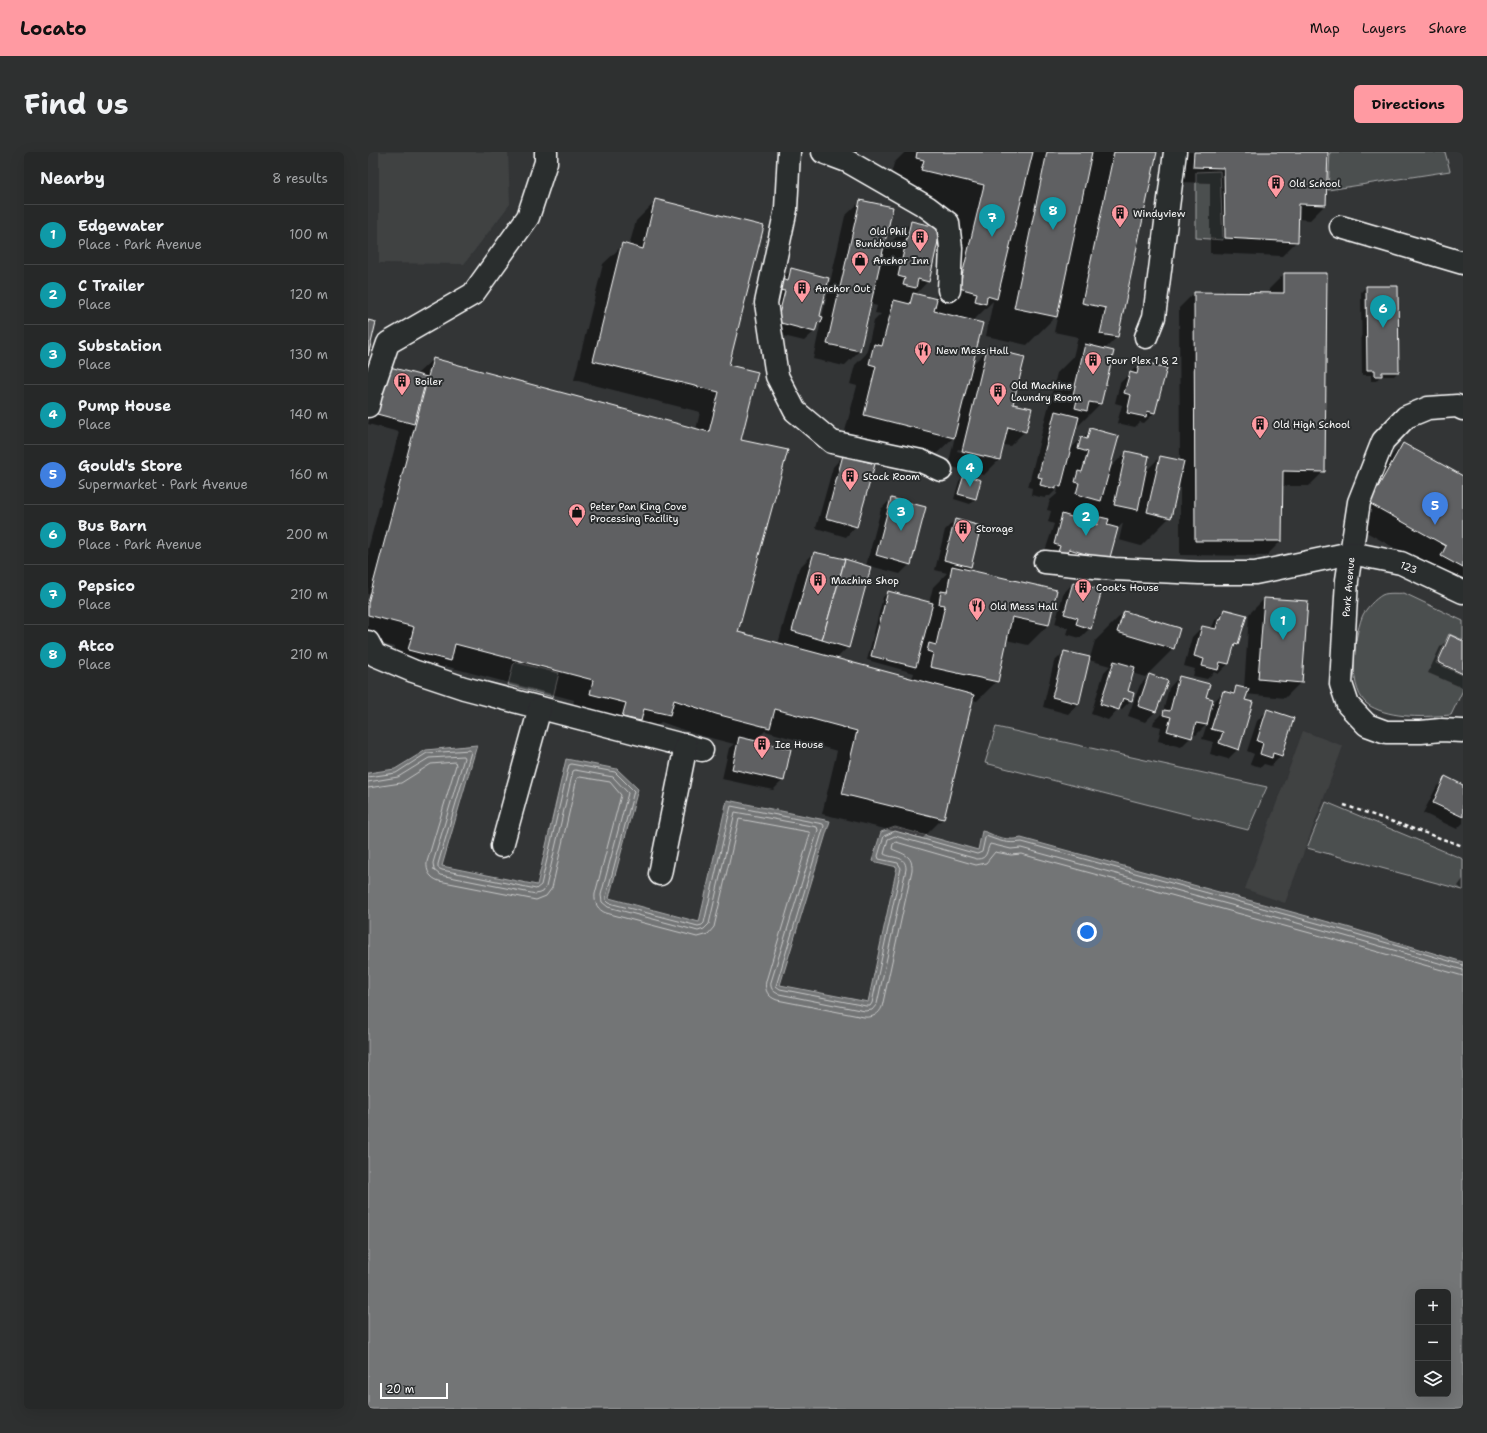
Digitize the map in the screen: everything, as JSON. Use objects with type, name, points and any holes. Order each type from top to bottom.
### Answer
[{"type":"street","points":[[368,406],[388,343],[473,294],[528,217],[546,162],[546,152]]},
{"type":"street","points":[[789,152],[786,208],[766,303],[777,376],[795,411],[832,442],[921,461],[941,470]]},
{"type":"street","points":[[823,152],[847,161],[927,207],[948,223],[951,248],[950,290]]},
{"type":"street","points":[[1146,337],[1154,317],[1175,152]]},
{"type":"street","points":[[1341,228],[1463,263]]},
{"type":"street","name":"Park Avenue","points":[[1463,409],[1457,406],[1428,408],[1406,417],[1382,441],[1359,502],[1347,580],[1341,684],[1348,705],[1367,725],[1386,732],[1463,730]]},
{"type":"street","points":[[1045,562],[1114,569],[1200,573],[1255,573],[1351,553]]},
{"type":"street","name":"123","points":[[1351,553],[1401,563],[1463,592]]},
{"type":"street","points":[[368,642],[375,655],[414,671],[464,688],[694,747],[660,874]]},
{"type":"street","points":[[502,846],[540,708]]},
{"type":"path","points":[[1344,805],[1463,846]]},
{"type":"shaded area","points":[[379,152],[508,152],[510,204],[464,264],[379,263]]},
{"type":"shaded area","points":[[1330,152],[1445,152],[1450,171],[1328,190]]},
{"type":"shaded area","points":[[1220,171],[1223,240],[1196,238],[1196,172]]},
{"type":"shaded area","points":[[1404,593],[1463,621],[1463,640],[1449,634],[1436,663],[1463,675],[1463,690],[1451,715],[1409,716],[1389,713],[1370,706],[1362,699],[1358,689],[1354,664],[1356,638],[1363,614],[1370,604],[1382,595]]},
{"type":"shaded area","points":[[514,662],[559,673],[553,697],[508,685]]},
{"type":"shaded area","points":[[996,727],[1267,787],[1248,830],[985,763]]},
{"type":"shaded area","points":[[1303,731],[1343,746],[1285,903],[1245,889]]},
{"type":"shaded area","points":[[1326,802],[1463,859],[1463,890],[1307,848]]},
{"type":"water","points":[[477,745],[442,866],[537,885],[566,759],[617,769],[638,789],[609,898],[699,922],[727,800],[830,821],[780,985],[868,1002],[897,867],[872,861],[881,832],[895,827],[978,850],[982,831],[998,837],[1012,839],[1021,838],[1347,927],[1463,962],[1463,1409],[368,1409],[368,773],[395,769],[426,750]]},
{"type":"building","points":[[917,152],[1033,152],[997,299],[987,296],[986,304],[975,301],[977,293],[959,288],[984,185],[921,170],[924,160],[916,158]]},
{"type":"building","points":[[1047,152],[1092,152],[1057,317],[1014,308]]},
{"type":"building","name":"Windyview","points":[[1114,152],[1157,152],[1118,337],[1100,334],[1106,308],[1082,303]]},
{"type":"building","name":"Old School","points":[[1194,152],[1328,152],[1326,205],[1299,204],[1298,242],[1225,238],[1224,168],[1193,167]]},
{"type":"building","name":"Peter Pan King Cove Processing Facility","points":[[655,199],[764,226],[729,365],[758,372],[741,440],[788,450],[738,632],[974,695],[944,819],[842,794],[857,731],[775,709],[770,728],[716,714],[674,700],[670,715],[644,709],[641,721],[622,717],[626,703],[590,694],[593,680],[455,644],[451,661],[408,650],[414,627],[368,615],[368,603],[433,358],[709,432],[719,392],[593,361],[622,243],[643,249]]},
{"type":"building","name":"Anchor Inn","points":[[860,200],[893,207],[860,351],[827,344]]},
{"type":"building","name":"Old Phil Bunkhouse","points":[[911,221],[941,228],[929,282],[918,279],[916,288],[903,285],[905,278],[898,276]]},
{"type":"building","name":"Anchor Out","points":[[791,268],[829,278],[820,316],[823,317],[821,323],[818,322],[815,332],[777,322],[785,291],[779,290],[781,279],[788,281]]},
{"type":"building","name":"Old High School","points":[[1284,273],[1327,273],[1325,472],[1283,471],[1282,541],[1195,541],[1194,292],[1284,293]]},
{"type":"building","points":[[1366,286],[1398,286],[1399,372],[1382,372],[1382,376],[1375,376],[1375,370],[1367,370]]},
{"type":"building","name":"New Mess Hall","points":[[913,293],[937,299],[934,311],[983,323],[954,438],[864,415],[876,366],[869,364],[874,344],[882,346],[894,300],[910,304]]},
{"type":"building","points":[[368,320],[376,322],[368,356]]},
{"type":"building","name":"Four Plex 1 & 2","points":[[1085,344],[1114,351],[1101,404],[1089,402],[1087,411],[1075,408],[1077,400],[1072,399]]},
{"type":"building","name":"Old Machine Laundry Room","points":[[987,348],[1025,357],[1013,404],[1032,408],[1026,432],[1008,427],[1000,460],[962,451]]},
{"type":"building","points":[[1140,361],[1167,368],[1155,413],[1147,411],[1146,417],[1127,413],[1131,395],[1124,393],[1130,372],[1137,374]]},
{"type":"building","name":"Boiler","points":[[390,367],[427,377],[414,424],[377,414]]},
{"type":"building","name":"Old Machine Laundry Room","points":[[1055,411],[1079,417],[1061,487],[1056,486],[1056,489],[1040,485],[1042,478],[1038,477]]},
{"type":"building","points":[[1090,428],[1119,436],[1101,501],[1076,494],[1079,483],[1075,482],[1078,471],[1082,472],[1088,452],[1078,449],[1081,437],[1087,439]]},
{"type":"building","points":[[1403,443],[1463,476],[1463,568],[1441,556],[1446,546],[1369,503]]},
{"type":"building","points":[[1126,451],[1149,456],[1138,510],[1114,505]]},
{"type":"building","name":"Stock Room","points":[[843,455],[875,464],[857,527],[826,518]]},
{"type":"building","points":[[1160,456],[1184,461],[1171,518],[1147,512]]},
{"type":"building","points":[[964,475],[981,480],[976,499],[958,494]]},
{"type":"building","points":[[891,498],[926,507],[911,565],[876,555]]},
{"type":"building","points":[[1062,514],[1097,525],[1100,517],[1109,519],[1107,525],[1118,528],[1109,561],[1069,549],[1068,555],[1058,552],[1060,546],[1054,544]]},
{"type":"building","name":"Storage","points":[[955,519],[981,526],[971,567],[944,560]]},
{"type":"building","name":"Machine Shop","points":[[814,552],[845,559],[822,640],[792,631]]},
{"type":"building","points":[[845,559],[871,567],[849,648],[822,640]]},
{"type":"building","name":"Old Mess Hall","points":[[952,566],[1057,590],[1049,625],[1012,617],[998,682],[930,667],[933,653],[927,651],[929,643],[936,645],[945,605],[939,604],[941,591],[947,592]]},
{"type":"building","name":"Cook's House","points":[[1073,582],[1102,590],[1091,629],[1076,624],[1078,618],[1064,614]]},
{"type":"building","points":[[888,591],[933,603],[916,667],[871,656]]},
{"type":"building","points":[[1264,598],[1308,601],[1302,683],[1258,679]]},
{"type":"building","points":[[1224,609],[1247,615],[1238,644],[1235,643],[1229,664],[1220,662],[1218,670],[1202,666],[1204,659],[1194,656],[1202,626],[1216,629],[1219,618],[1221,619]]},
{"type":"building","points":[[1124,611],[1180,628],[1174,649],[1117,632]]},
{"type":"building","points":[[1450,635],[1463,641],[1463,674],[1438,662]]},
{"type":"building","points":[[1064,651],[1090,657],[1079,704],[1052,697]]},
{"type":"building","points":[[1114,661],[1135,667],[1128,691],[1134,693],[1132,701],[1123,698],[1119,710],[1100,704]]},
{"type":"building","points":[[1149,674],[1168,681],[1156,712],[1138,706]]},
{"type":"building","points":[[1179,676],[1210,684],[1206,697],[1213,699],[1207,725],[1196,723],[1192,738],[1167,731],[1171,717],[1163,715],[1164,710],[1170,711]]},
{"type":"building","points":[[1236,686],[1249,689],[1245,700],[1253,702],[1239,750],[1219,743],[1223,732],[1211,729],[1223,691],[1234,694]]},
{"type":"building","points":[[1267,709],[1294,718],[1282,756],[1273,753],[1272,758],[1260,754],[1263,743],[1257,741]]},
{"type":"building","name":"Ice House","points":[[739,737],[791,749],[784,781],[732,769]]},
{"type":"building","points":[[1445,776],[1463,785],[1463,817],[1433,803]]},
{"type":"place","name":"Old School","points":[[1276,198]]},
{"type":"place","name":"Windyview","points":[[1120,228]]},
{"type":"place","name":"Atco","points":[[1053,230]]},
{"type":"place","name":"Pepsico","points":[[992,237]]},
{"type":"place","name":"Old Phil Bunkhouse","points":[[920,252]]},
{"type":"place","name":"Anchor Inn","points":[[860,275]]},
{"type":"place","name":"Anchor Out","points":[[802,303]]},
{"type":"place","name":"Bus Barn","points":[[1383,328]]},
{"type":"place","name":"New Mess Hall","points":[[923,365]]},
{"type":"place","name":"Four Plex 1 & 2","points":[[1093,375]]},
{"type":"place","name":"Boiler","points":[[402,396]]},
{"type":"place","name":"Old Machine Laundry Room","points":[[998,406]]},
{"type":"place","name":"Old High School","points":[[1260,439]]},
{"type":"place","name":"Pump House","points":[[970,487]]},
{"type":"place","name":"Stock Room","points":[[850,491]]},
{"type":"place","name":"Gould's Store","points":[[1435,525]]},
{"type":"place","name":"Peter Pan King Cove Processing Facility","points":[[577,527]]},
{"type":"place","name":"Substation","points":[[901,531]]},
{"type":"place","name":"C Trailer","points":[[1086,536]]},
{"type":"place","name":"Storage","points":[[963,543]]},
{"type":"place","name":"Machine Shop","points":[[818,595]]},
{"type":"place","name":"Cook's House","points":[[1083,602]]},
{"type":"place","name":"Old Mess Hall","points":[[977,621]]},
{"type":"place","name":"Edgewater","points":[[1283,640]]},
{"type":"place","name":"Ice House","points":[[762,759]]}]
